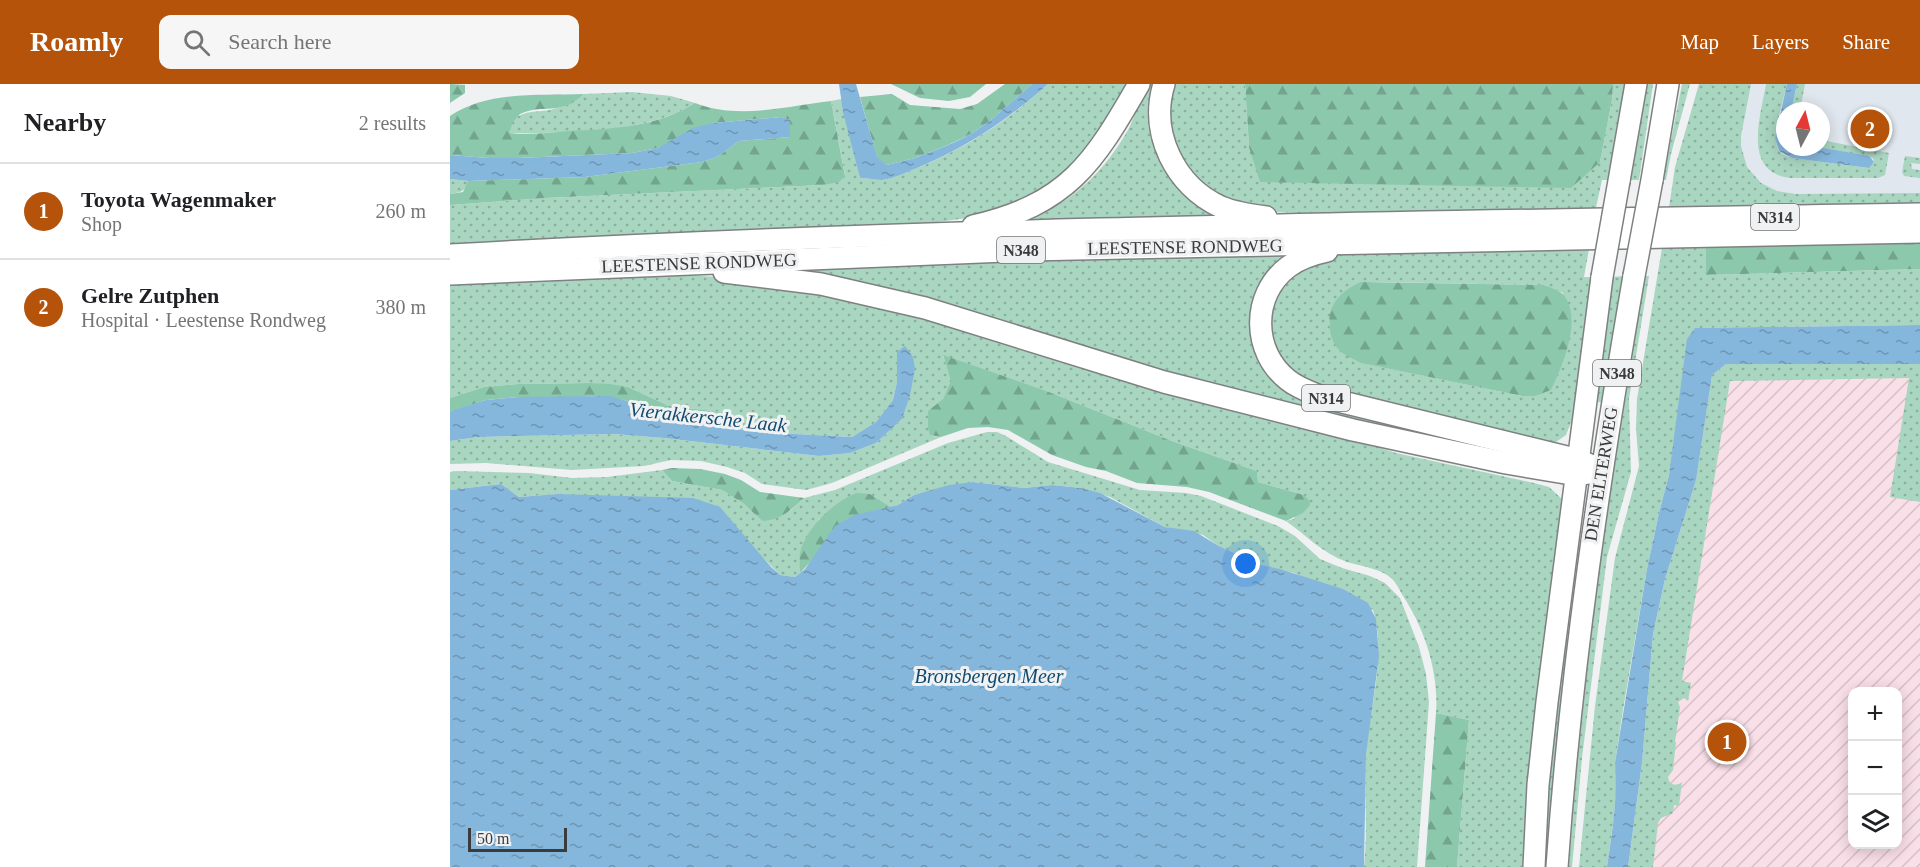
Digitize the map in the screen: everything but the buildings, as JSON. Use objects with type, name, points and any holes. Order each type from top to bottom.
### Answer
[{"type":"main road","name":"N348","points":[[934,235],[989,222],[1020,211],[1037,204],[1062,188],[1096,155],[1139,84]]},
{"type":"main road","name":"N314","points":[[1164,84],[1159,116],[1163,140],[1174,166],[1193,189],[1220,206],[1235,212],[1323,225]]},
{"type":"main road","name":"DEN ELTERWEG","points":[[1534,867],[1538,785],[1588,382],[1602,277],[1636,84]]},
{"type":"main road","name":"DEN ELTERWEG","points":[[1557,867],[1580,626],[1601,471],[1668,84]]},
{"type":"main road","name":"LEESTENSE RONDWEG","points":[[450,255],[934,235],[1920,214]]},
{"type":"main road","name":"LEESTENSE RONDWEG","points":[[450,274],[1027,250],[1920,232]]},
{"type":"main road","name":"N314","points":[[1370,243],[1329,250],[1304,258],[1289,266],[1278,276],[1269,288],[1264,302],[1260,327],[1266,352],[1274,367],[1287,380],[1303,390],[1322,397],[1538,451],[1578,468]]},
{"type":"main road","name":"N348","points":[[672,264],[821,284],[865,293],[958,318],[1121,370],[1321,423],[1519,465],[1601,471]]},
{"type":"main road","name":"N314","points":[[1538,451],[1557,449],[1570,441],[1577,428],[1588,382]]},
{"type":"main road","name":"N348","points":[[1519,465],[1543,475],[1563,490],[1569,504],[1571,520]]},
{"type":"shaded area","points":[[1712,84],[1920,84],[1920,201],[1684,207]]},
{"type":"shaded area","points":[[1920,353],[1920,867],[1633,867],[1705,357]]},
{"type":"green space","points":[[450,84],[465,85],[465,93],[450,103]]},
{"type":"green space","points":[[891,84],[986,84],[970,97],[949,101],[920,98]]},
{"type":"green space","points":[[1005,84],[1032,84],[991,120],[971,134],[948,145],[915,158],[887,165],[877,158],[860,97],[892,94],[910,105],[960,109],[977,104]]},
{"type":"green space","points":[[1048,84],[1135,84],[1104,133],[1051,188],[982,216],[923,224],[538,239],[450,246],[450,205],[545,198],[823,185],[845,175],[831,101],[842,99],[860,178],[882,180],[891,178],[953,152],[970,142],[1018,110]]},
{"type":"green space","points":[[1146,84],[1158,84],[1156,133],[1229,216],[1000,228],[1042,213],[1061,203],[1095,175],[1114,152],[1129,128]]},
{"type":"green space","points":[[1169,84],[1245,84],[1249,147],[1600,162],[1613,84],[1629,84],[1611,180],[1602,180],[1595,212],[1330,214],[1272,212],[1231,205],[1182,168],[1165,107]]},
{"type":"green space","points":[[1245,84],[1613,84],[1600,162],[1571,188],[1260,182],[1249,147]]},
{"type":"green space","points":[[1644,84],[1653,84],[1639,180],[1627,180]]},
{"type":"green space","points":[[1682,84],[1690,84],[1666,180],[1663,180]]},
{"type":"green space","points":[[1699,84],[1751,84],[1741,146],[1747,167],[1761,183],[1777,191],[1796,194],[1920,193],[1920,210],[1668,214],[1675,167]]},
{"type":"green space","points":[[1766,84],[1787,84],[1782,102],[1776,102],[1776,156],[1868,168],[1874,162],[1873,158],[1830,149],[1830,142],[1889,153],[1885,175],[1878,178],[1791,178],[1775,174],[1765,166],[1760,154],[1759,126]]},
{"type":"green space","points":[[1797,84],[1805,84],[1802,102],[1793,102]]},
{"type":"green space","points":[[632,92],[671,96],[695,103],[654,121],[630,126],[580,132],[509,133],[511,125],[519,116],[530,112],[560,108],[584,94]]},
{"type":"green space","points":[[584,94],[559,108],[536,109],[520,114],[513,122],[509,133],[547,133],[634,125],[666,117],[695,103],[728,111],[745,111],[831,101],[845,176],[839,182],[823,185],[545,198],[450,205],[450,194],[463,192],[468,181],[585,177],[702,162],[717,157],[739,141],[790,137],[790,120],[782,117],[713,123],[658,148],[632,153],[519,158],[450,155],[450,116],[465,108],[497,98]]},
{"type":"green space","points":[[1905,156],[1920,158],[1920,164],[1911,163],[1912,169],[1920,170],[1920,178],[1904,176],[1902,172]]},
{"type":"green space","points":[[450,179],[468,181],[462,191],[450,194]]},
{"type":"green space","points":[[1920,236],[1920,269],[1706,275],[1706,247],[1785,245]]},
{"type":"green space","points":[[1706,247],[1707,275],[1920,269],[1920,325],[1696,328],[1669,475],[1647,569],[1623,710],[1615,763],[1617,779],[1607,867],[1579,867],[1595,706],[1615,558],[1639,466],[1636,429],[1637,399],[1662,248]]},
{"type":"green space","points":[[1317,248],[1266,282],[1272,374],[1526,452],[1462,446],[703,265]]},
{"type":"green space","points":[[1589,249],[1584,277],[1594,277],[1573,417],[1566,435],[1553,444],[1327,393],[1279,364],[1266,320],[1288,275],[1334,255]],"holes":[[[1373,282],[1544,285],[1563,293],[1535,396],[1522,396],[1362,363],[1339,347],[1333,338],[1329,322]]]},
{"type":"green space","points":[[666,274],[737,278],[814,287],[1328,430],[1396,453],[1549,487],[1563,500],[1529,867],[1457,867],[1469,720],[1436,713],[1433,667],[1424,637],[1411,609],[1389,576],[1330,554],[1286,521],[1294,519],[1304,495],[1258,482],[1257,471],[1172,441],[1044,390],[943,356],[952,381],[943,399],[932,436],[941,437],[832,483],[806,490],[762,484],[745,473],[701,461],[671,460],[644,466],[572,470],[486,463],[450,464],[450,441],[478,437],[614,434],[819,456],[850,453],[876,443],[902,419],[897,352],[897,382],[893,400],[876,422],[852,437],[759,432],[730,413],[669,406],[628,387],[591,383],[484,387],[450,398],[450,285]]},
{"type":"green space","points":[[1626,276],[1605,403],[1591,401],[1610,277]]},
{"type":"green space","points":[[1642,276],[1649,276],[1629,399],[1631,472],[1607,557],[1582,758],[1572,867],[1561,867],[1570,762]]},
{"type":"green space","points":[[1361,282],[1544,285],[1557,290],[1567,300],[1572,321],[1568,346],[1551,390],[1535,396],[1522,396],[1361,363],[1347,356],[1334,344],[1330,330],[1330,314],[1336,300]]},
{"type":"green space","points":[[943,355],[1044,390],[1172,441],[1257,471],[1258,482],[1304,495],[1310,505],[1303,513],[1286,521],[1209,492],[1187,487],[1137,483],[1106,471],[1086,467],[1052,455],[1008,430],[988,427],[968,428],[941,437],[930,435],[928,411],[943,399],[951,381]]},
{"type":"green space","points":[[1726,364],[1920,364],[1920,502],[1890,497],[1909,378],[1730,381],[1682,681],[1691,683],[1688,701],[1684,698],[1678,702],[1680,707],[1673,770],[1668,777],[1673,784],[1682,782],[1679,806],[1674,805],[1673,813],[1661,818],[1658,823],[1653,867],[1628,867],[1642,763],[1653,634],[1665,579],[1696,480],[1712,375]]},
{"type":"green space","points":[[591,383],[628,387],[669,406],[730,413],[759,432],[665,418],[624,400],[592,396],[486,400],[450,412],[450,398],[484,387]]},
{"type":"green space","points":[[987,432],[997,432],[1006,436],[1048,462],[1140,490],[1201,496],[1278,526],[1295,536],[1320,559],[1385,583],[1400,598],[1419,647],[1426,674],[1429,702],[1417,867],[1364,867],[1366,756],[1378,664],[1377,628],[1373,610],[1294,573],[1258,564],[1217,545],[1203,535],[1165,527],[1110,497],[1081,488],[1052,485],[1024,488],[973,482],[914,495],[891,507],[870,494],[819,519],[801,550],[800,573],[795,577],[780,575],[748,543],[557,494],[519,497],[501,484],[450,490],[450,472],[457,471],[529,473],[572,478],[607,477],[662,470],[672,481],[722,490],[744,504],[762,521],[791,510],[804,498],[835,490],[948,443]]},
{"type":"green space","points":[[700,469],[725,474],[741,480],[760,492],[804,498],[780,516],[762,521],[744,504],[722,490],[672,481],[662,470]]},
{"type":"green space","points":[[856,493],[870,494],[891,507],[880,510],[812,560],[800,573],[801,549],[810,531],[830,509]]},
{"type":"green space","points":[[1567,619],[1567,694],[1554,867],[1543,867],[1541,801]]},
{"type":"green space","points":[[1436,713],[1469,720],[1457,867],[1425,867]]},
{"type":"water","points":[[839,84],[856,84],[877,157],[887,165],[915,158],[971,134],[991,120],[1032,84],[1048,84],[1002,121],[970,142],[917,168],[882,180],[860,178],[843,112]]},
{"type":"water","points":[[1787,84],[1797,84],[1793,102],[1783,102]]},
{"type":"water","points":[[782,117],[790,120],[790,137],[739,141],[717,157],[702,162],[585,177],[468,181],[450,179],[450,155],[519,158],[632,153],[658,148],[693,128],[713,123]]},
{"type":"water","points":[[1830,149],[1869,156],[1874,162],[1869,168],[1788,156],[1830,156]]},
{"type":"water","points":[[1920,325],[1920,364],[1726,364],[1712,375],[1696,480],[1665,579],[1653,634],[1642,763],[1628,867],[1607,867],[1615,802],[1615,763],[1647,569],[1669,475],[1687,339],[1695,328]]},
{"type":"water","points":[[905,346],[913,357],[915,369],[902,419],[876,443],[850,453],[819,456],[614,434],[478,437],[450,441],[450,412],[486,400],[518,397],[609,396],[665,418],[759,432],[852,437],[876,422],[893,400],[897,382],[897,352]]},
{"type":"water","name":"Bronsbergen Meer","points":[[973,482],[1024,488],[1052,485],[1081,488],[1100,493],[1165,527],[1194,531],[1217,545],[1258,564],[1343,589],[1368,603],[1376,619],[1379,656],[1366,755],[1364,867],[450,867],[450,490],[501,484],[519,497],[557,494],[693,498],[720,507],[771,567],[780,575],[795,577],[805,569],[835,526],[855,515],[898,505],[914,495],[949,485]]},
{"type":"place","name":"Gelre Zutphen","points":[[1870,129]]},
{"type":"place","name":"Toyota Wagenmaker","points":[[1727,742]]},
{"type":"water label","name":"Vierakkersche Laak","points":[[708,417]]}]
